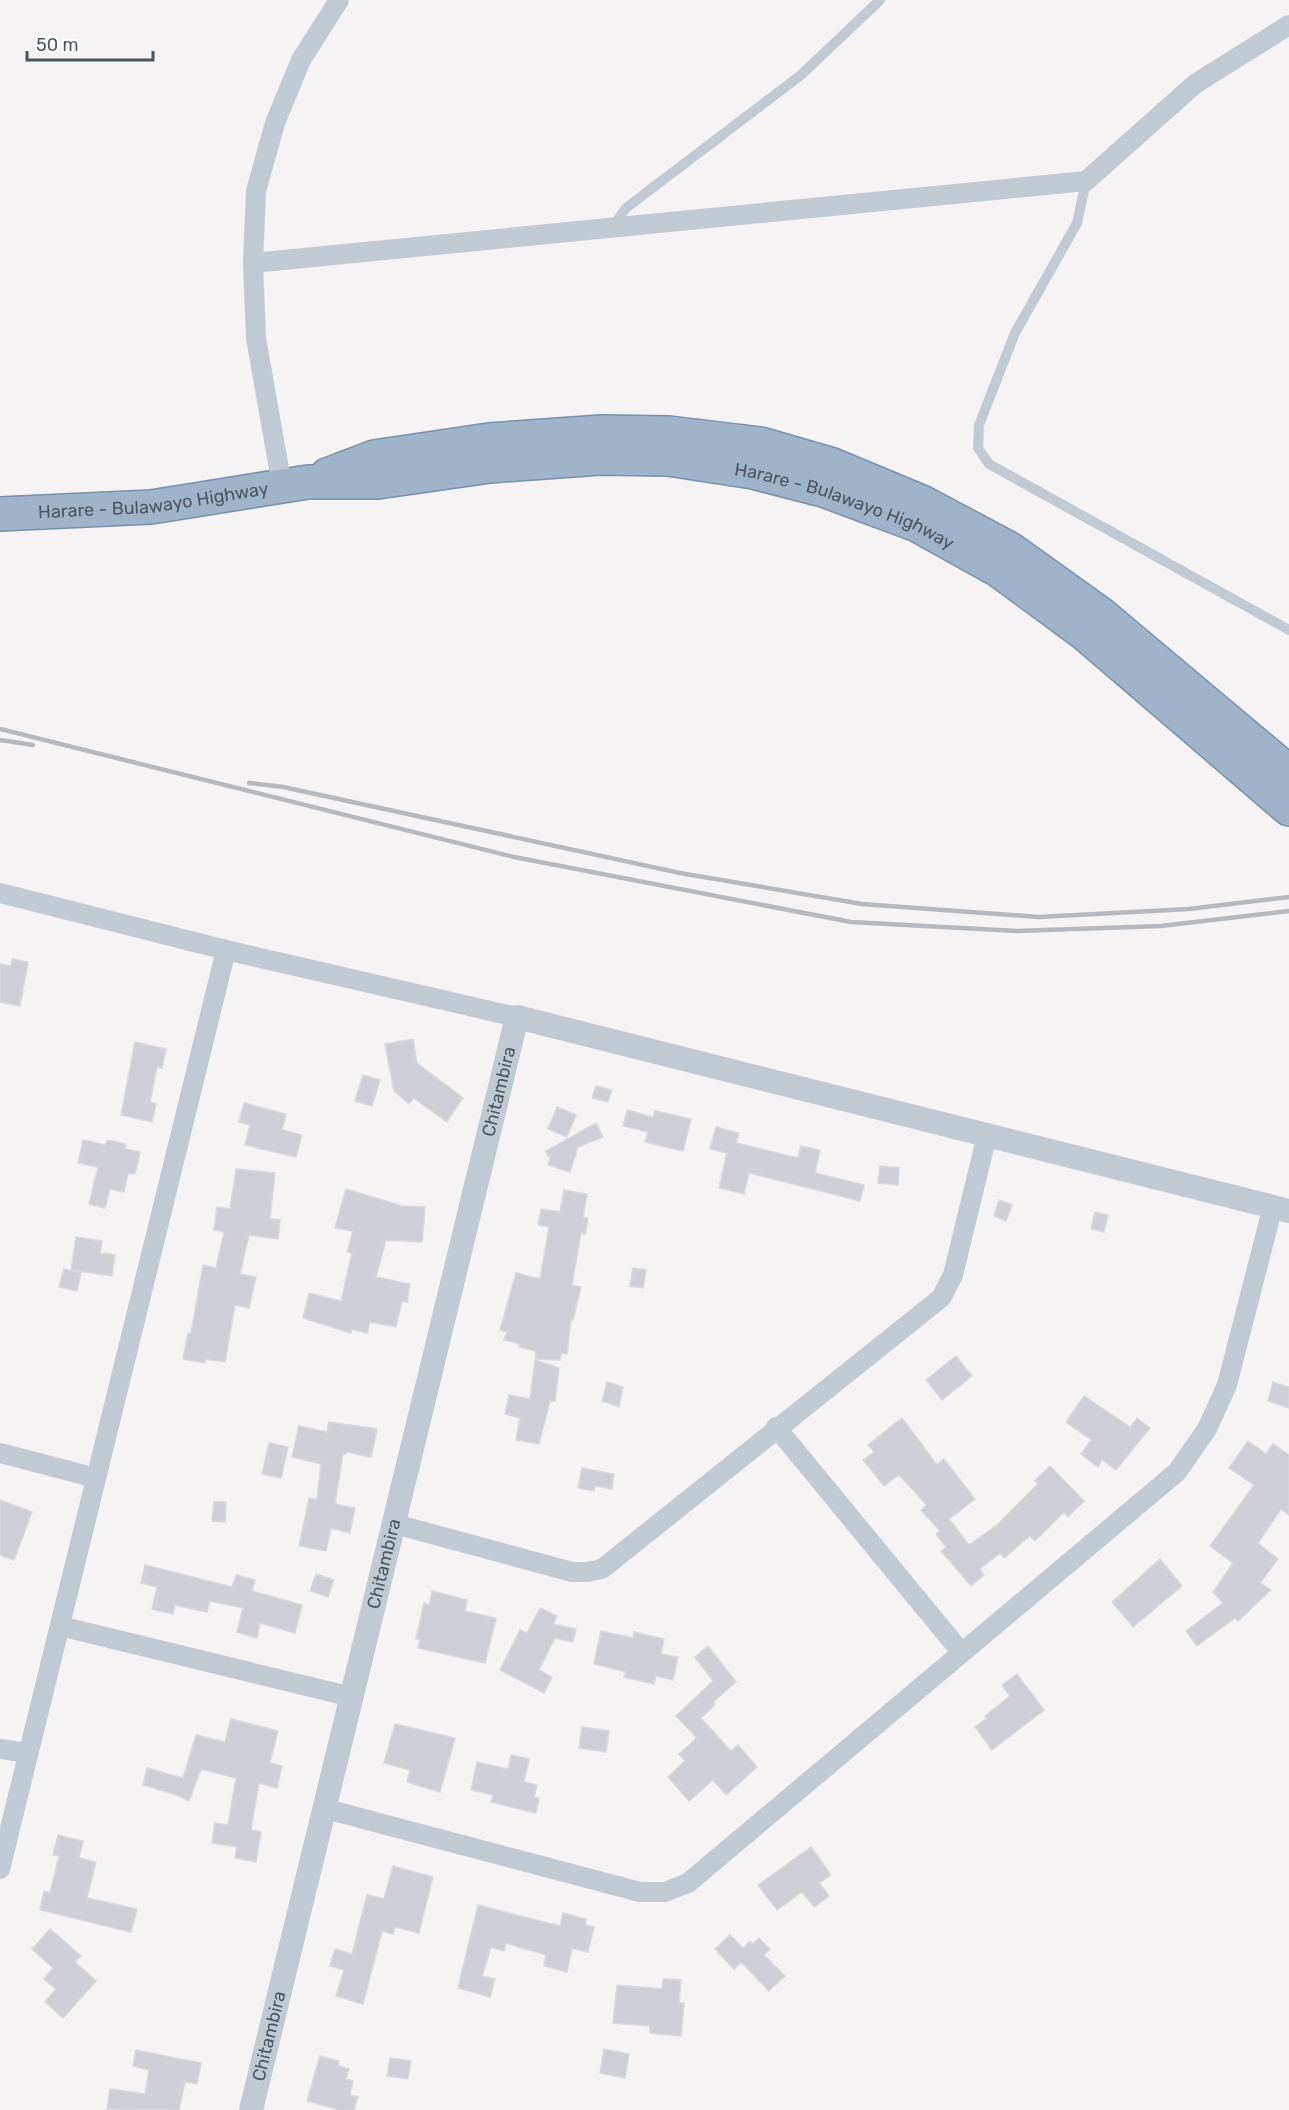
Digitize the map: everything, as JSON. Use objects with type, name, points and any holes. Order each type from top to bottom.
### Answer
[{"type":"highway","name":"Harare - Bulawayo Highway","points":[[295,484],[374,457],[489,440],[601,432],[669,433],[761,444],[830,464],[924,502],[1010,549],[1102,615],[1289,772]]},
{"type":"highway","name":"Harare - Bulawayo Highway","points":[[0,514],[151,507],[295,484],[378,482],[490,466],[600,458],[657,459],[753,472],[823,490],[916,525],[998,570],[1085,634],[1289,809]]},
{"type":"street","points":[[295,484],[256,338],[253,263],[256,191],[275,123],[301,60],[339,0]]},
{"type":"street","points":[[253,263],[1086,180],[1195,84],[1289,25]]},
{"type":"street","points":[[0,893],[226,950],[517,1017],[1281,1209],[1227,1385],[1207,1428],[1177,1472],[688,1883],[665,1892],[640,1892],[326,1809]]},
{"type":"street","points":[[0,1869],[226,950]]},
{"type":"street","name":"Chitambira","points":[[251,2110],[517,1017]]},
{"type":"street","points":[[395,1524],[572,1572],[602,1569],[776,1427],[941,1298],[953,1275],[987,1135]]},
{"type":"street","points":[[776,1427],[961,1652]]},
{"type":"street","points":[[0,1453],[96,1478]]},
{"type":"street","points":[[60,1626],[352,1697]]},
{"type":"street","points":[[0,1749],[28,1753]]},
{"type":"lane","points":[[612,228],[626,208],[801,75],[880,0]]},
{"type":"lane","points":[[1086,180],[1077,223],[1015,333],[979,425],[978,448],[989,464],[1289,630]]},
{"type":"building","points":[[12,959],[28,962],[20,1006],[0,1002],[0,964],[11,966]]},
{"type":"building","points":[[413,1039],[417,1063],[463,1098],[447,1122],[414,1098],[409,1104],[394,1091],[385,1044]]},
{"type":"building","points":[[135,1042],[166,1049],[162,1068],[157,1067],[150,1102],[156,1104],[152,1122],[121,1115]]},
{"type":"building","points":[[363,1075],[380,1080],[372,1106],[355,1101]]},
{"type":"building","points":[[596,1086],[612,1090],[608,1102],[592,1098]]},
{"type":"building","points":[[244,1103],[286,1114],[282,1130],[302,1135],[296,1157],[245,1145],[250,1125],[239,1122]]},
{"type":"building","points":[[557,1107],[576,1115],[567,1137],[548,1129]]},
{"type":"building","points":[[627,1110],[653,1117],[655,1111],[691,1119],[683,1151],[645,1142],[648,1132],[623,1126]]},
{"type":"building","points":[[596,1123],[603,1137],[578,1147],[570,1172],[548,1165],[551,1155],[548,1156],[546,1151]]},
{"type":"building","points":[[716,1127],[739,1133],[736,1143],[798,1158],[801,1146],[820,1150],[815,1173],[864,1185],[860,1201],[749,1173],[744,1194],[719,1188],[727,1153],[710,1149]]},
{"type":"building","points":[[83,1140],[105,1145],[107,1140],[126,1144],[125,1149],[140,1152],[135,1174],[128,1173],[124,1192],[110,1189],[105,1208],[89,1204],[98,1167],[78,1163]]},
{"type":"building","points":[[880,1166],[899,1168],[898,1185],[878,1183]]},
{"type":"building","points":[[236,1169],[275,1173],[270,1219],[280,1220],[278,1239],[249,1235],[240,1274],[256,1277],[249,1308],[235,1305],[225,1362],[205,1359],[205,1363],[183,1359],[188,1333],[191,1333],[203,1265],[216,1268],[224,1232],[214,1230],[217,1207],[230,1209]]},
{"type":"building","points":[[346,1189],[402,1206],[425,1207],[422,1242],[386,1240],[376,1277],[410,1284],[407,1302],[402,1301],[396,1327],[370,1322],[367,1333],[352,1329],[351,1333],[303,1318],[309,1293],[341,1301],[352,1253],[347,1252],[353,1231],[335,1228]]},
{"type":"building","points":[[564,1190],[587,1194],[583,1217],[588,1218],[585,1234],[581,1233],[572,1285],[581,1287],[573,1320],[571,1320],[567,1354],[561,1353],[560,1360],[535,1359],[536,1351],[504,1340],[507,1332],[500,1330],[516,1273],[540,1279],[549,1227],[538,1225],[541,1209],[560,1212]]},
{"type":"building","points":[[999,1200],[1012,1205],[1006,1221],[994,1216]]},
{"type":"building","points":[[1095,1212],[1108,1215],[1104,1232],[1091,1229]]},
{"type":"building","points":[[76,1237],[102,1241],[100,1253],[115,1255],[112,1276],[71,1270]]},
{"type":"building","points":[[633,1268],[646,1270],[643,1288],[630,1286]]},
{"type":"building","points":[[64,1269],[81,1273],[77,1291],[59,1287]]},
{"type":"building","points":[[956,1356],[972,1376],[942,1400],[926,1380]]},
{"type":"building","points":[[535,1360],[559,1368],[555,1401],[550,1401],[539,1444],[516,1440],[520,1418],[505,1414],[509,1395],[530,1399]]},
{"type":"building","points":[[607,1382],[623,1387],[619,1407],[602,1401]]},
{"type":"building","points":[[1273,1382],[1289,1387],[1289,1408],[1268,1401]]},
{"type":"building","points":[[1084,1396],[1130,1427],[1137,1418],[1150,1428],[1116,1470],[1102,1460],[1098,1467],[1081,1454],[1091,1440],[1066,1422]]},
{"type":"building","points":[[902,1418],[937,1465],[944,1459],[975,1499],[949,1519],[969,1545],[997,1525],[1038,1484],[1035,1480],[1050,1466],[1084,1501],[1068,1517],[1064,1512],[1035,1541],[1030,1536],[1004,1558],[1000,1553],[980,1569],[984,1575],[971,1586],[941,1551],[946,1547],[936,1534],[940,1531],[921,1510],[927,1505],[899,1475],[884,1486],[863,1460],[874,1452],[868,1445]]},
{"type":"building","points":[[329,1422],[377,1429],[371,1457],[347,1452],[343,1454],[335,1504],[355,1508],[350,1533],[331,1528],[326,1551],[299,1546],[309,1498],[317,1500],[321,1464],[292,1457],[299,1426],[327,1432]]},
{"type":"building","points":[[1248,1441],[1266,1454],[1273,1444],[1289,1455],[1289,1515],[1281,1509],[1258,1543],[1278,1559],[1260,1583],[1271,1590],[1238,1621],[1235,1618],[1197,1646],[1186,1631],[1223,1603],[1213,1592],[1233,1563],[1210,1546],[1254,1485],[1229,1468]]},
{"type":"building","points":[[269,1443],[288,1447],[281,1478],[262,1474]]},
{"type":"building","points":[[582,1468],[614,1474],[612,1489],[595,1486],[594,1491],[578,1488]]},
{"type":"building","points":[[0,1500],[32,1512],[14,1560],[0,1555]]},
{"type":"building","points":[[214,1502],[226,1502],[225,1522],[212,1521]]},
{"type":"building","points":[[1160,1559],[1182,1586],[1133,1627],[1112,1602]]},
{"type":"building","points":[[145,1565],[232,1587],[236,1575],[255,1580],[252,1591],[302,1605],[295,1633],[260,1623],[257,1638],[237,1632],[243,1608],[210,1601],[207,1612],[175,1605],[173,1614],[152,1609],[157,1587],[141,1583]]},
{"type":"building","points":[[316,1574],[334,1580],[328,1597],[310,1591]]},
{"type":"building","points":[[432,1591],[467,1600],[465,1611],[496,1618],[485,1663],[418,1648],[420,1640],[416,1639],[424,1603],[429,1605]]},
{"type":"building","points":[[540,1608],[557,1616],[553,1624],[576,1629],[573,1642],[555,1638],[539,1670],[552,1677],[544,1693],[500,1670],[520,1630],[527,1633]]},
{"type":"building","points":[[601,1631],[633,1638],[634,1632],[664,1639],[661,1654],[678,1657],[673,1680],[656,1676],[654,1684],[624,1677],[626,1672],[594,1664]]},
{"type":"building","points":[[708,1646],[736,1682],[713,1702],[715,1705],[701,1718],[731,1751],[738,1745],[757,1767],[726,1795],[713,1780],[689,1801],[668,1777],[685,1761],[679,1754],[697,1738],[676,1716],[713,1681],[695,1657]]},
{"type":"building","points":[[1017,1674],[1044,1710],[992,1750],[975,1727],[1010,1696],[1002,1685]]},
{"type":"building","points":[[231,1719],[278,1731],[270,1763],[282,1766],[277,1788],[259,1783],[251,1830],[261,1832],[256,1862],[235,1858],[237,1847],[212,1843],[215,1823],[228,1825],[236,1778],[201,1769],[189,1801],[143,1785],[147,1768],[183,1778],[196,1735],[225,1742]]},
{"type":"building","points":[[395,1724],[455,1738],[440,1792],[407,1782],[410,1770],[384,1763]]},
{"type":"building","points":[[582,1727],[609,1731],[606,1752],[579,1748]]},
{"type":"building","points":[[511,1755],[529,1759],[524,1782],[537,1785],[534,1797],[539,1798],[536,1813],[491,1802],[493,1795],[471,1790],[477,1762],[508,1769]]},
{"type":"building","points":[[58,1835],[83,1841],[79,1858],[96,1862],[87,1898],[137,1909],[131,1932],[40,1910],[44,1891],[50,1893],[59,1856],[53,1855]]},
{"type":"building","points":[[811,1847],[831,1875],[819,1883],[829,1896],[814,1907],[802,1892],[777,1910],[758,1885]]},
{"type":"building","points":[[393,1866],[433,1877],[419,1933],[395,1927],[393,1934],[382,1931],[363,2004],[336,1996],[344,1970],[330,1966],[335,1949],[352,1954],[367,1895],[384,1899]]},
{"type":"building","points":[[478,1905],[560,1926],[563,1913],[586,1919],[585,1925],[594,1927],[588,1952],[572,1948],[567,1972],[544,1966],[546,1955],[506,1943],[504,1951],[491,1947],[482,1976],[495,1979],[490,1997],[458,1988]]},
{"type":"building","points":[[50,1929],[81,1956],[75,1962],[96,1981],[63,2018],[45,2002],[56,1989],[44,1979],[53,1968],[32,1949]]},
{"type":"building","points":[[730,1935],[743,1948],[750,1941],[753,1944],[759,1938],[770,1949],[764,1955],[785,1976],[769,1991],[741,1962],[734,1969],[715,1949]]},
{"type":"building","points":[[663,1979],[681,1980],[679,2003],[684,2003],[681,2036],[650,2033],[650,2026],[613,2023],[617,1985],[662,1989]]},
{"type":"building","points":[[604,2049],[629,2054],[625,2078],[600,2073]]},
{"type":"building","points":[[136,2050],[201,2063],[197,2084],[185,2082],[179,2110],[107,2109],[110,2089],[145,2094],[149,2070],[133,2066]]},
{"type":"building","points":[[320,2056],[339,2061],[338,2066],[349,2069],[346,2079],[353,2081],[350,2095],[358,2097],[354,2110],[340,2110],[307,2101]]},
{"type":"building","points":[[390,2058],[411,2061],[408,2079],[387,2076]]},
{"type":"railway","points":[[0,729],[514,857],[851,922],[1017,931],[1161,926],[1289,911]]},
{"type":"railway","points":[[0,740],[33,745]]},
{"type":"railway","points":[[249,783],[283,787],[680,873],[862,904],[1039,917],[1189,909],[1289,897]]}]
